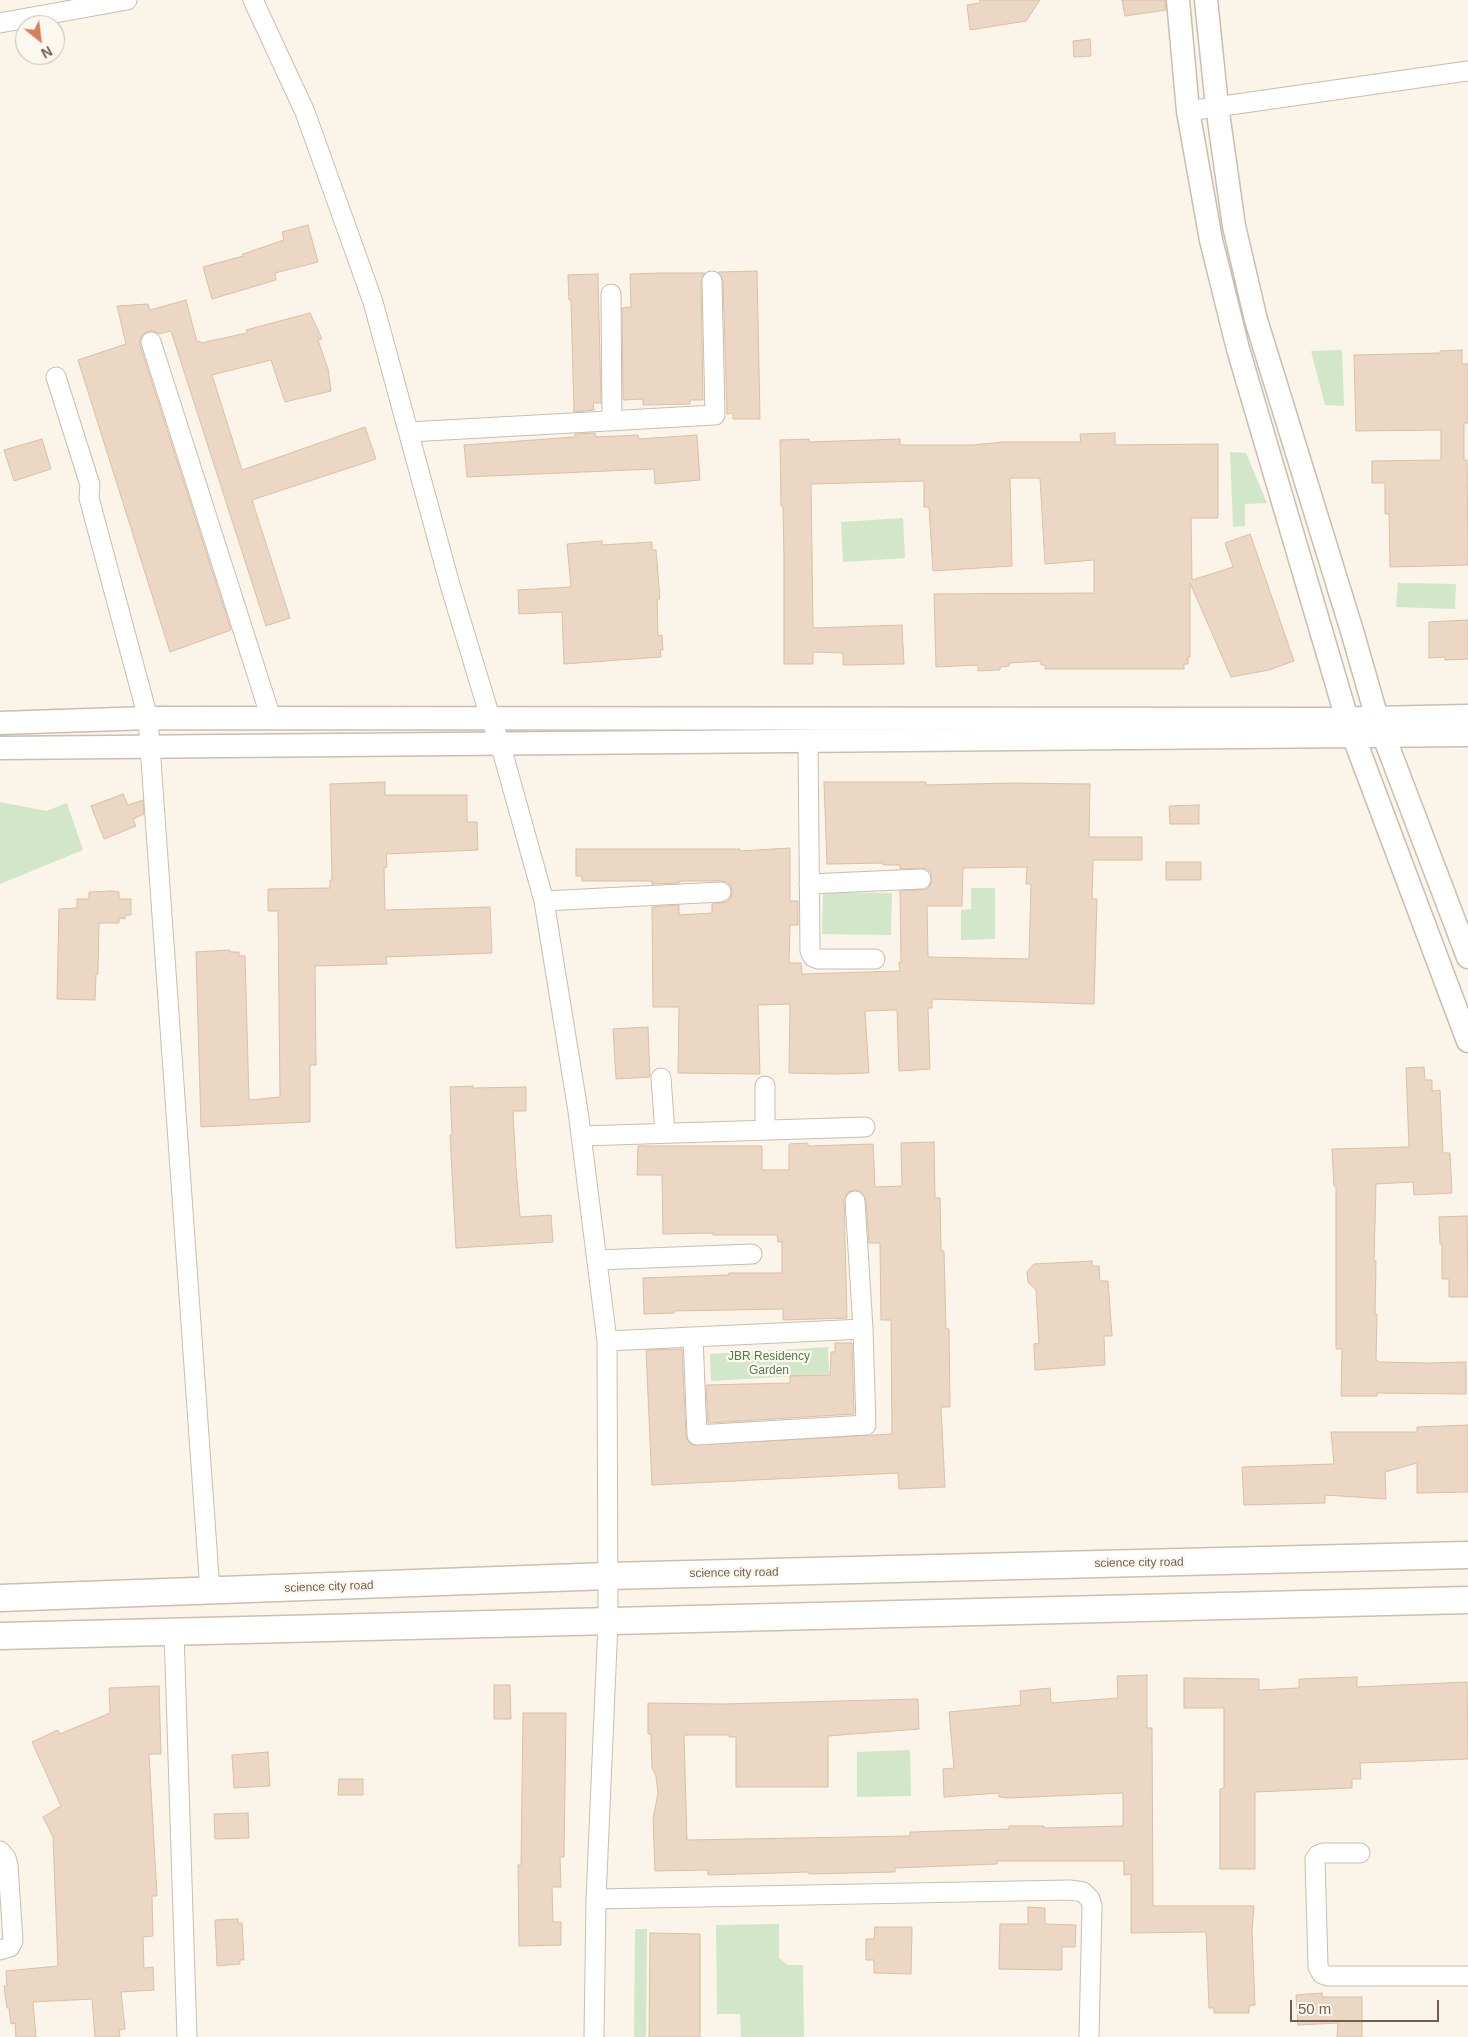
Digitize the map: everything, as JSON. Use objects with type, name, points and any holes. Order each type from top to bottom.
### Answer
[{"type":"main road","name":"science city road","points":[[0,1598],[608,1576],[1468,1555]]},
{"type":"main road","points":[[0,1636],[1468,1600]]},
{"type":"street","points":[[0,23],[127,0]]},
{"type":"street","points":[[253,0],[305,112],[373,302],[450,585],[490,718],[500,743],[544,901],[581,1136],[607,1341],[608,1622],[596,1899],[594,2037]]},
{"type":"street","points":[[1178,0],[1188,110],[1211,240],[1238,349],[1350,728],[1468,1041]]},
{"type":"street","points":[[1206,0],[1217,106],[1234,226],[1256,320],[1380,727],[1468,957]]},
{"type":"street","points":[[1180,24],[1208,23]]},
{"type":"street","points":[[1188,110],[1468,71]]},
{"type":"street","points":[[409,432],[716,415],[712,281]]},
{"type":"street","points":[[612,294],[612,421]]},
{"type":"street","points":[[151,342],[271,718]]},
{"type":"street","points":[[56,377],[90,486],[90,498],[148,718],[210,1591]]},
{"type":"street","points":[[0,748],[808,740],[1380,727],[1468,716]]},
{"type":"street","points":[[0,723],[148,718],[490,718],[1350,728]]},
{"type":"street","points":[[1380,727],[1468,734]]},
{"type":"street","points":[[808,740],[810,951],[813,957],[818,959],[875,959]]},
{"type":"street","points":[[809,884],[921,880]]},
{"type":"street","points":[[544,901],[722,892]]},
{"type":"street","points":[[661,1078],[665,1133]]},
{"type":"street","points":[[765,1086],[765,1130]]},
{"type":"street","points":[[581,1136],[865,1127]]},
{"type":"street","points":[[693,1337],[697,1435],[866,1425],[864,1329],[855,1201]]},
{"type":"street","points":[[597,1260],[752,1254]]},
{"type":"street","points":[[607,1341],[864,1329]]},
{"type":"street","points":[[174,1632],[186,2037]]},
{"type":"street","points":[[0,1851],[6,1858],[8,1865],[13,1941],[10,1947],[0,1950]]},
{"type":"street","points":[[1360,1853],[1323,1853],[1315,1859],[1318,1967],[1322,1974],[1328,1976],[1468,1976]]},
{"type":"street","points":[[596,1899],[1070,1890],[1083,1892],[1090,1898],[1092,1906],[1089,2037]]},
{"type":"green space","points":[[1342,350],[1344,406],[1325,405],[1311,351]]},
{"type":"green space","points":[[1230,452],[1246,453],[1267,503],[1245,504],[1245,526],[1233,527]]},
{"type":"green space","points":[[903,518],[905,558],[843,562],[841,522]]},
{"type":"green space","points":[[1398,583],[1456,584],[1455,609],[1396,607]]},
{"type":"green space","points":[[0,802],[46,811],[67,803],[83,850],[0,884]]},
{"type":"green space","points":[[971,888],[995,888],[995,939],[961,940],[961,910],[971,909]]},
{"type":"green space","points":[[823,892],[892,893],[891,935],[822,934]]},
{"type":"green space","name":"JBR Residency Garden","points":[[828,1347],[829,1374],[711,1381],[710,1354]]},
{"type":"green space","points":[[910,1750],[911,1796],[857,1797],[857,1752]]},
{"type":"green space","points":[[779,1924],[779,1958],[788,1965],[803,1965],[804,2037],[741,2037],[740,2014],[717,2014],[716,1925]]},
{"type":"green space","points":[[635,1929],[647,1929],[646,2037],[634,2037]]},
{"type":"building","points":[[980,0],[1040,0],[1026,21],[970,30],[967,5],[980,3]]},
{"type":"building","points":[[1122,0],[1165,0],[1166,10],[1125,16]]},
{"type":"building","points":[[1090,39],[1091,56],[1074,57],[1073,41]]},
{"type":"building","points":[[308,225],[318,262],[275,273],[276,280],[212,299],[203,267],[243,256],[243,254],[284,240],[282,232]]},
{"type":"building","points":[[757,271],[760,419],[733,419],[733,413],[727,414],[723,281],[718,272]]},
{"type":"building","points":[[705,273],[701,281],[703,400],[690,400],[690,404],[643,405],[643,399],[623,400],[622,308],[631,307],[630,274]]},
{"type":"building","points":[[598,274],[601,403],[593,403],[594,410],[574,412],[571,300],[569,300],[568,275]]},
{"type":"building","points":[[186,300],[197,342],[200,341],[201,343],[247,333],[246,330],[310,313],[322,339],[318,340],[328,369],[331,391],[285,402],[271,360],[212,375],[242,470],[365,427],[376,459],[252,500],[290,618],[266,626],[171,331],[159,334],[154,331],[148,331],[143,334],[140,345],[231,630],[170,652],[78,360],[126,344],[117,306],[148,304],[150,310]]},
{"type":"building","points":[[1462,350],[1462,364],[1468,364],[1468,423],[1464,423],[1464,460],[1467,460],[1468,565],[1390,567],[1389,514],[1385,514],[1385,483],[1372,483],[1372,461],[1441,460],[1441,430],[1356,431],[1354,355],[1440,353],[1440,351]]},
{"type":"building","points":[[595,433],[596,437],[638,435],[639,439],[697,435],[700,480],[655,484],[654,469],[467,477],[464,445],[575,437],[575,434]]},
{"type":"building","points":[[1115,433],[1115,445],[1218,444],[1218,518],[1191,518],[1192,580],[1233,567],[1225,543],[1250,534],[1294,661],[1269,670],[1231,677],[1190,583],[1190,657],[1188,657],[1188,664],[1184,664],[1184,669],[1045,669],[1045,665],[1041,665],[1041,661],[1009,663],[1009,666],[1000,667],[1000,670],[978,671],[978,665],[936,667],[934,594],[1094,593],[1094,560],[1045,564],[1040,478],[1010,478],[1012,566],[933,571],[929,507],[924,507],[924,481],[811,484],[813,628],[902,625],[904,664],[843,665],[843,653],[813,652],[813,664],[784,664],[784,559],[780,440],[809,439],[809,442],[900,439],[900,445],[973,445],[1003,442],[1081,442],[1080,434]]},
{"type":"building","points":[[42,439],[51,469],[14,481],[4,450]]},
{"type":"building","points":[[602,541],[602,545],[652,542],[652,550],[656,550],[660,599],[657,599],[658,636],[662,635],[663,650],[660,650],[661,657],[564,664],[562,612],[519,614],[518,590],[571,587],[567,544]]},
{"type":"building","points":[[1468,620],[1468,659],[1445,660],[1445,657],[1429,658],[1429,622]]},
{"type":"building","points":[[385,782],[385,795],[467,795],[467,822],[477,822],[478,850],[386,854],[387,867],[384,868],[385,910],[490,907],[492,953],[386,957],[387,964],[315,966],[316,1065],[310,1065],[310,1122],[201,1127],[196,952],[230,950],[230,952],[239,952],[239,956],[245,956],[249,1100],[280,1097],[278,911],[268,911],[268,889],[330,888],[330,880],[332,880],[330,784]]},
{"type":"building","points":[[824,782],[926,782],[926,785],[1090,784],[1089,837],[1142,837],[1142,860],[1093,860],[1092,899],[1097,899],[1094,1004],[932,999],[932,1008],[928,1008],[930,1069],[899,1071],[897,1010],[865,1011],[869,1073],[836,1074],[789,1073],[790,1004],[758,1005],[760,1074],[678,1073],[679,1007],[653,1007],[652,907],[679,905],[679,915],[712,913],[712,904],[727,902],[731,898],[731,886],[727,882],[720,881],[679,881],[679,883],[652,884],[652,881],[582,881],[582,876],[576,876],[576,849],[740,849],[740,851],[790,848],[790,901],[798,901],[798,925],[790,925],[789,963],[801,963],[802,974],[900,971],[900,891],[927,889],[931,884],[931,873],[927,869],[900,869],[900,865],[883,865],[883,863],[827,864]],"holes":[[[1027,867],[1026,884],[1031,884],[1029,959],[928,957],[927,906],[962,906],[963,868]]]},
{"type":"building","points":[[123,794],[128,805],[143,800],[144,814],[133,819],[136,826],[104,839],[91,806]]},
{"type":"building","points":[[1199,805],[1199,824],[1170,824],[1169,806]]},
{"type":"building","points":[[1166,862],[1201,862],[1201,880],[1166,880]]},
{"type":"building","points":[[89,892],[119,892],[119,899],[131,899],[131,915],[125,915],[125,919],[119,918],[119,923],[99,923],[98,974],[96,974],[95,1000],[57,999],[59,909],[77,908],[77,899],[89,899]]},
{"type":"building","points":[[648,1027],[650,1077],[616,1079],[613,1029]]},
{"type":"building","points":[[1424,1067],[1425,1080],[1432,1080],[1432,1091],[1440,1090],[1443,1153],[1450,1153],[1452,1193],[1414,1195],[1413,1182],[1376,1184],[1374,1261],[1376,1261],[1376,1360],[1379,1362],[1466,1362],[1466,1394],[1377,1393],[1377,1396],[1341,1396],[1342,1349],[1336,1349],[1336,1186],[1334,1186],[1332,1149],[1409,1147],[1406,1068]]},
{"type":"building","points":[[473,1086],[473,1088],[526,1087],[526,1111],[513,1111],[520,1217],[551,1215],[553,1242],[456,1248],[450,1135],[452,1135],[450,1087]]},
{"type":"building","points":[[934,1142],[935,1198],[940,1198],[941,1251],[944,1251],[946,1329],[949,1329],[950,1407],[941,1407],[945,1487],[899,1489],[898,1473],[652,1485],[646,1350],[682,1349],[686,1435],[692,1445],[892,1434],[891,1320],[881,1320],[880,1243],[869,1243],[866,1200],[860,1191],[855,1190],[848,1192],[844,1201],[847,1318],[783,1320],[783,1309],[674,1311],[674,1313],[644,1314],[643,1278],[729,1275],[729,1273],[782,1273],[782,1242],[778,1242],[777,1235],[663,1234],[662,1175],[637,1175],[638,1146],[762,1146],[762,1170],[789,1170],[789,1144],[808,1143],[808,1146],[873,1144],[875,1187],[902,1186],[901,1143]]},
{"type":"building","points":[[1467,1216],[1468,1297],[1449,1297],[1449,1279],[1442,1279],[1442,1244],[1440,1244],[1439,1217]]},
{"type":"building","points":[[1092,1261],[1092,1266],[1099,1266],[1100,1281],[1108,1281],[1112,1336],[1104,1336],[1105,1365],[1035,1370],[1034,1344],[1039,1343],[1036,1290],[1028,1282],[1027,1272],[1034,1264]]},
{"type":"building","points":[[835,1343],[852,1343],[854,1414],[708,1423],[706,1385],[790,1383],[790,1376],[830,1375],[831,1352],[835,1352]]},
{"type":"building","points":[[1468,1425],[1468,1492],[1417,1493],[1417,1463],[1385,1472],[1386,1499],[1325,1495],[1325,1503],[1244,1505],[1242,1467],[1334,1464],[1331,1432],[1417,1432],[1417,1427]]},
{"type":"building","points":[[1147,1675],[1147,1728],[1152,1728],[1153,1906],[1254,1906],[1252,1931],[1255,2005],[1249,2006],[1249,2013],[1214,2013],[1214,2008],[1209,2008],[1206,1932],[1131,1933],[1131,1874],[1124,1875],[1124,1861],[997,1861],[997,1864],[895,1868],[895,1872],[809,1874],[809,1872],[708,1875],[708,1870],[655,1871],[653,1819],[658,1793],[656,1776],[652,1768],[651,1734],[648,1734],[648,1703],[723,1704],[918,1699],[919,1729],[828,1736],[828,1787],[736,1787],[736,1737],[729,1737],[729,1735],[684,1735],[687,1840],[910,1836],[910,1832],[1009,1829],[1009,1826],[1044,1826],[1044,1828],[1123,1826],[1123,1793],[1008,1798],[999,1797],[999,1793],[944,1797],[943,1769],[954,1768],[949,1712],[1021,1705],[1020,1691],[1050,1688],[1051,1703],[1118,1698],[1117,1676]]},
{"type":"building","points":[[1357,1677],[1357,1687],[1467,1682],[1468,1759],[1360,1763],[1361,1779],[1352,1779],[1352,1788],[1255,1792],[1255,1869],[1220,1869],[1220,1789],[1224,1788],[1224,1708],[1184,1708],[1184,1678],[1259,1679],[1259,1690],[1299,1688],[1299,1679]]},
{"type":"building","points":[[494,1685],[510,1685],[511,1719],[494,1719]]},
{"type":"building","points":[[159,1686],[161,1754],[149,1754],[157,1896],[152,1896],[153,1936],[143,1937],[144,1968],[153,1967],[154,1990],[121,1992],[125,2029],[119,2030],[120,2037],[95,2037],[92,1999],[33,2002],[36,2037],[16,2037],[15,2023],[11,2024],[9,2008],[7,2008],[4,1986],[7,1986],[6,1971],[58,1966],[53,1837],[43,1817],[61,1806],[32,1742],[58,1730],[60,1734],[110,1713],[109,1688]]},
{"type":"building","points":[[523,1713],[566,1713],[564,1857],[560,1857],[561,1887],[552,1887],[553,1922],[561,1922],[561,1945],[519,1946],[518,1865],[521,1865]]},
{"type":"building","points":[[268,1752],[270,1786],[234,1788],[232,1755]]},
{"type":"building","points":[[339,1779],[363,1779],[363,1795],[338,1795]]},
{"type":"building","points":[[248,1813],[249,1838],[215,1839],[214,1814]]},
{"type":"building","points":[[1028,1907],[1045,1908],[1045,1924],[1076,1925],[1075,1947],[1062,1947],[1062,1970],[999,1969],[1000,1924],[1028,1924]]},
{"type":"building","points":[[238,1919],[238,1923],[242,1923],[244,1960],[240,1960],[240,1964],[217,1966],[215,1920]]},
{"type":"building","points":[[875,1927],[912,1927],[911,1974],[874,1973],[874,1960],[866,1960],[866,1939],[874,1939]]},
{"type":"building","points":[[650,1933],[700,1934],[700,2037],[649,2037]]},
{"type":"building","points":[[1322,1993],[1322,1997],[1362,1997],[1362,2037],[1337,2037],[1338,2023],[1298,2025],[1296,1995]]}]
